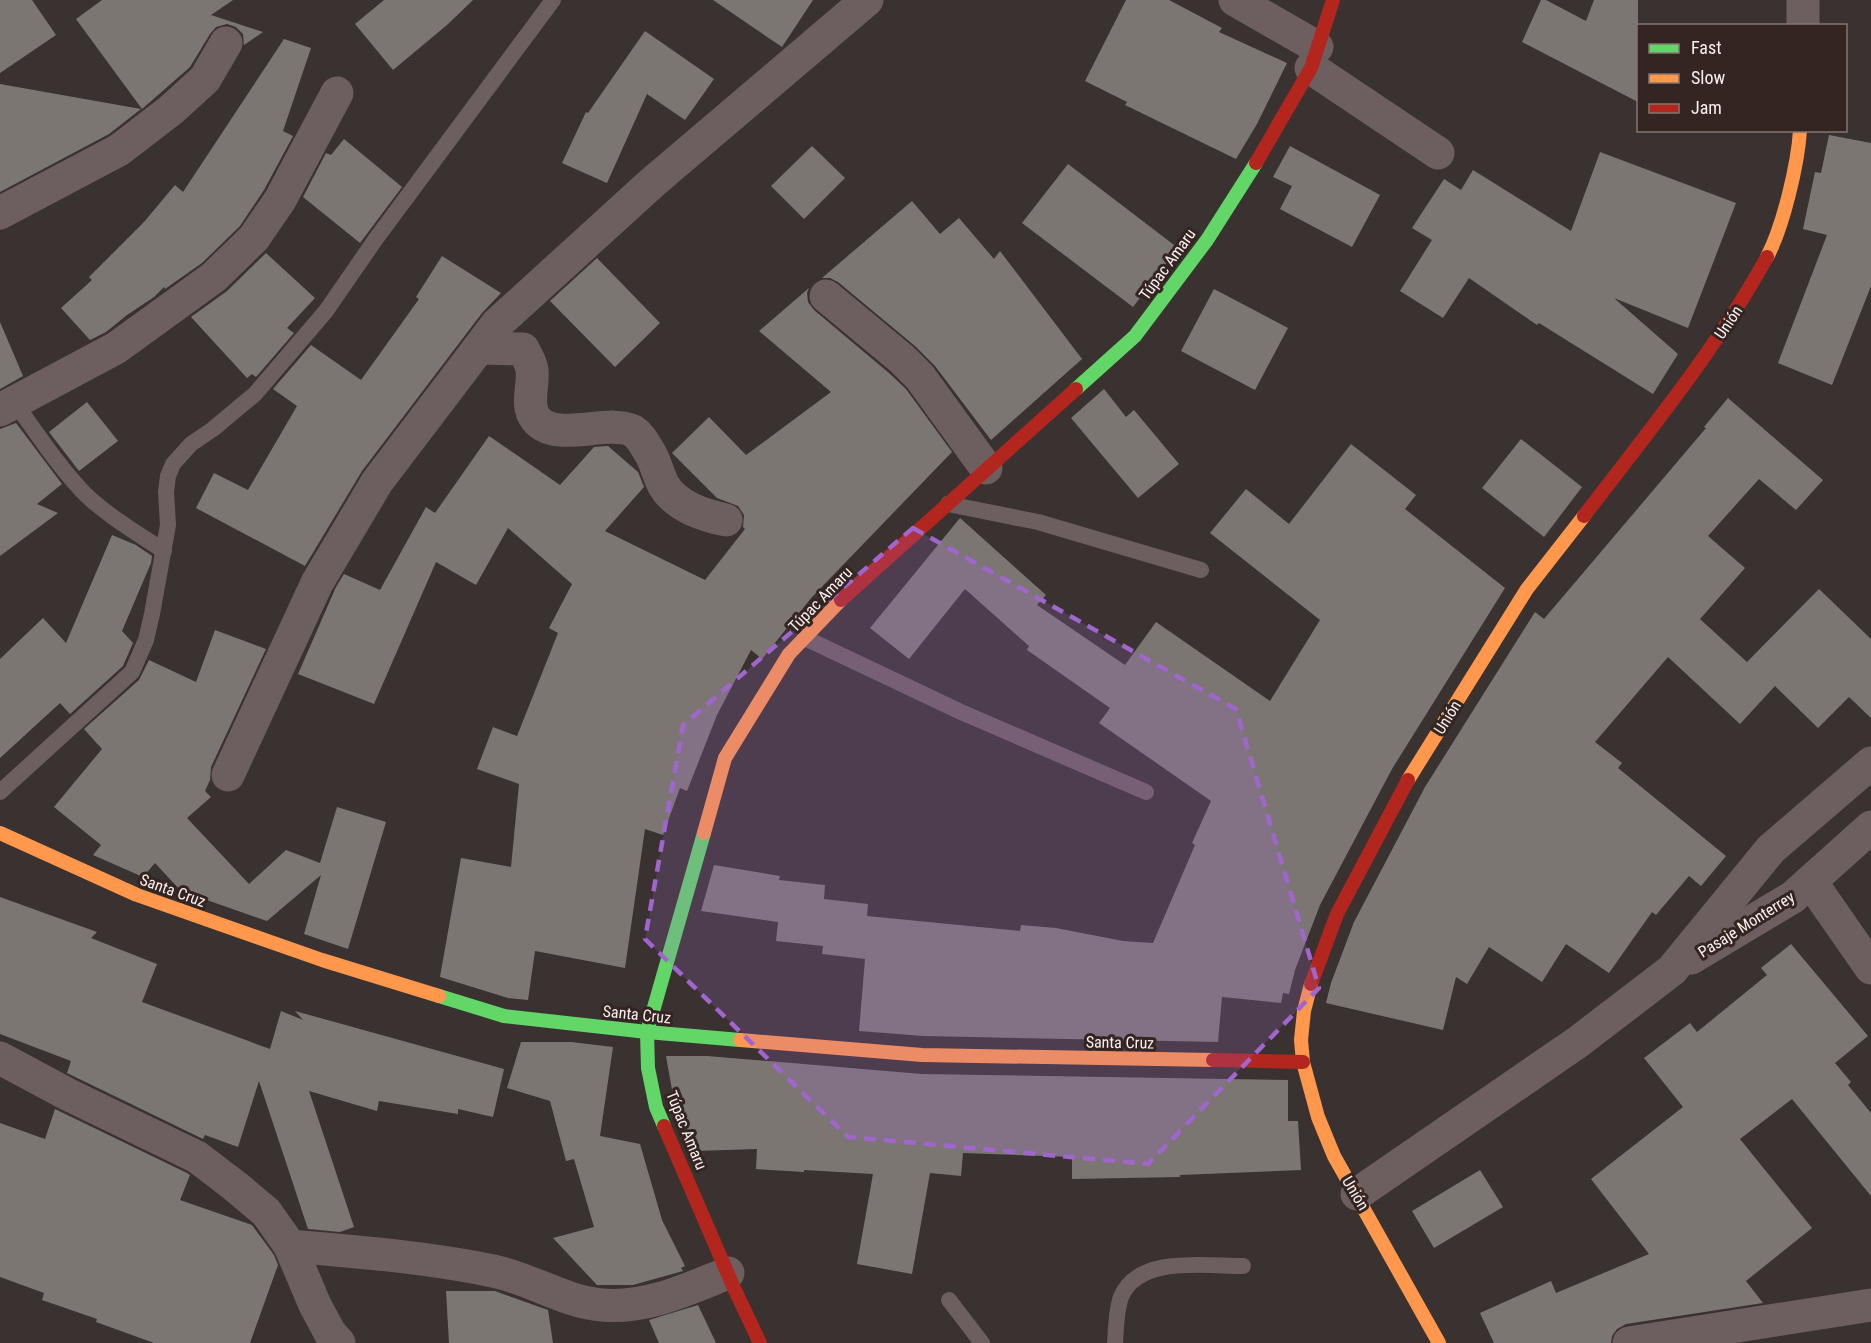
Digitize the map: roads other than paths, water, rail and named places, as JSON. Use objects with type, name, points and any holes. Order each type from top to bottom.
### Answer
[{"type":"street","points":[[228,775],[317,583],[376,482],[497,324],[653,182],[867,0]]},
{"type":"street","points":[[1235,0],[1438,153]]},
{"type":"street","name":"Túpac Amaru","points":[[760,1343],[656,1107],[648,1068],[648,1032],[725,758],[789,654],[850,590],[1135,336],[1207,240],[1253,168],[1314,58],[1333,0]]},
{"type":"street","points":[[1803,0],[1803,24]]},
{"type":"street","points":[[0,213],[119,150],[171,110],[205,79],[226,43]]},
{"type":"street","points":[[7,406],[116,348],[214,277],[254,238],[280,200],[337,93]]},
{"type":"street","name":"Unión","points":[[1439,1343],[1334,1156],[1318,1117],[1303,1062],[1301,1040],[1304,1011],[1313,977],[1337,914],[1409,778],[1527,589],[1684,386],[1747,294],[1776,241],[1799,150],[1800,132]]},
{"type":"street","points":[[826,296],[902,359],[920,377],[986,468]]},
{"type":"street","points":[[478,348],[523,349],[532,370],[531,405],[536,419],[560,431],[621,428],[633,432],[642,440],[664,485],[681,504],[712,517],[726,520]]},
{"type":"street","points":[[1357,1194],[1578,1042],[1672,970],[1771,849],[1871,763]]},
{"type":"street","name":"Pasaje Monterrey","points":[[1672,970],[1793,897],[1871,827]]},
{"type":"street","name":"Santa Cruz","points":[[0,833],[137,895],[322,960],[504,1016],[648,1032],[922,1055],[1303,1062]]},
{"type":"street","points":[[1811,882],[1871,968]]},
{"type":"street","points":[[0,1058],[67,1094],[197,1156],[266,1212],[290,1246],[315,1305],[330,1333],[339,1343]]},
{"type":"street","points":[[290,1246],[409,1256],[495,1271],[530,1281],[568,1297],[601,1305],[631,1305],[660,1300],[728,1273]]},
{"type":"street","points":[[1629,1343],[1871,1305]]},
{"type":"lane","points":[[0,792],[132,672],[146,640],[164,550],[168,525],[166,492],[168,476],[173,464],[191,444],[255,394],[326,310],[375,240],[553,0]]},
{"type":"lane","points":[[7,406],[86,495],[105,511],[164,550]]},
{"type":"lane","points":[[947,504],[1038,522],[1201,570]]},
{"type":"lane","points":[[805,638],[961,712],[1146,792]]},
{"type":"lane","points":[[1115,1343],[1121,1298],[1127,1286],[1136,1276],[1150,1270],[1172,1266],[1243,1266]]},
{"type":"lane","points":[[949,1300],[982,1343]]}]
